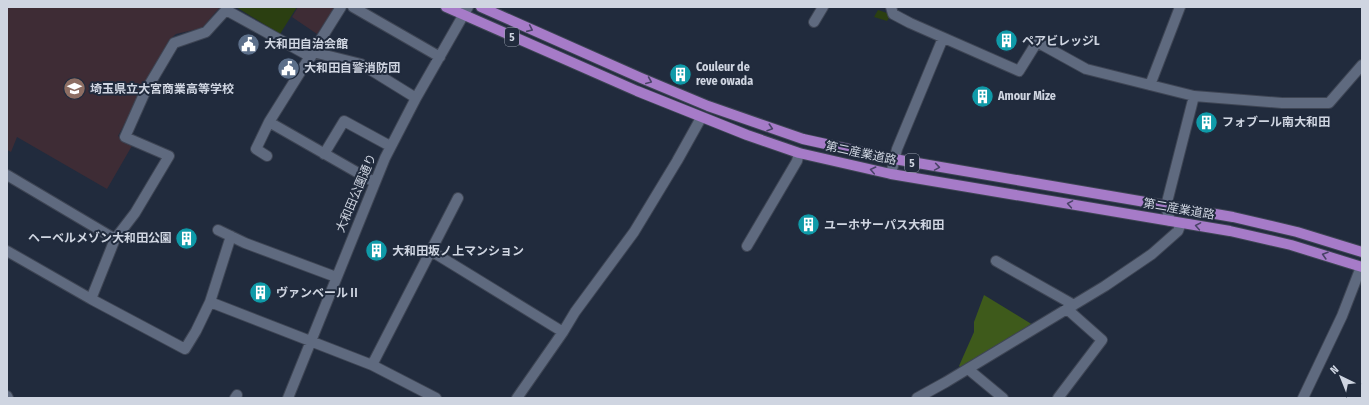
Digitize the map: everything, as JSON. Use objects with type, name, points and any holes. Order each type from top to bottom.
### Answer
[{"type":"main road","name":"第二産業道路","points":[[446,7],[465,11],[637,91],[701,118],[800,153],[891,174],[1264,238],[1362,267]]},
{"type":"main road","name":"第二産業道路","points":[[481,7],[708,106],[803,139],[894,159],[1267,225],[1362,252]]},
{"type":"street","points":[[267,156],[256,149],[269,122],[341,7]]},
{"type":"street","points":[[354,7],[440,57]]},
{"type":"street","points":[[814,22],[823,7]]},
{"type":"street","points":[[891,7],[893,14],[943,38],[1019,71],[1037,42],[1086,69],[1194,96],[1282,103],[1330,103],[1362,65]]},
{"type":"street","points":[[1150,85],[1180,7]]},
{"type":"street","points":[[90,299],[115,239],[134,212],[168,156],[125,137],[145,92],[174,43],[206,32],[226,10],[312,54],[361,64],[416,98]]},
{"type":"street","name":"大和田公園通り","points":[[288,398],[374,182],[390,146],[465,11]]},
{"type":"street","points":[[891,174],[894,159],[943,38]]},
{"type":"street","points":[[1170,221],[1166,206],[1194,96]]},
{"type":"street","points":[[517,398],[563,332],[575,312],[634,232],[678,161],[701,118]]},
{"type":"street","points":[[324,154],[344,121],[390,146]]},
{"type":"street","points":[[269,122],[374,182]]},
{"type":"street","points":[[747,246],[797,161],[800,153]]},
{"type":"street","points":[[7,175],[115,239]]},
{"type":"street","points":[[372,365],[458,198]]},
{"type":"street","points":[[917,398],[1070,307],[1152,254],[1178,231],[1181,223]]},
{"type":"street","points":[[218,230],[336,277]]},
{"type":"street","points":[[7,251],[90,299],[185,349],[210,302],[231,236]]},
{"type":"street","points":[[431,251],[563,332]]},
{"type":"street","points":[[996,261],[1070,307],[1102,340],[1058,398]]},
{"type":"street","points":[[1303,398],[1342,316],[1362,267]]},
{"type":"street","points":[[210,302],[372,365],[436,398]]},
{"type":"street","points":[[968,369],[1003,398]]},
{"type":"shaded area","name":"埼玉県立大宮商業高等学校","points":[[7,7],[220,7],[202,28],[176,34],[169,40],[118,136],[133,144],[107,189],[17,137],[11,152],[7,150]]},
{"type":"shaded area","points":[[298,7],[335,7],[317,34],[292,17]]},
{"type":"green space","points":[[236,7],[297,7],[280,34]]},
{"type":"green space","points":[[878,10],[887,13],[889,18],[887,21],[874,17]]},
{"type":"green space","points":[[984,295],[1033,325],[962,369],[959,366],[974,332],[974,322]]},
{"type":"place","name":"ペアビレッジL","points":[[1007,41]]},
{"type":"place","name":"大和田自治会館","points":[[248,44]]},
{"type":"place","name":"大和田自警消防団","points":[[289,68]]},
{"type":"place","name":"Couleur de reve owada","points":[[680,74]]},
{"type":"place","name":"埼玉県立大宮商業高等学校","points":[[75,89]]},
{"type":"place","name":"Amour Mize","points":[[983,96]]},
{"type":"place","name":"フォブール南大和田","points":[[1206,122]]},
{"type":"place","name":"ユーホサーパス大和田","points":[[808,225]]},
{"type":"place","name":"ヘーベルメゾン大和田公園","points":[[187,238]]},
{"type":"place","name":"大和田坂ノ上マンション","points":[[376,251]]},
{"type":"place","name":"ヴァンベールⅡ","points":[[261,293]]}]
